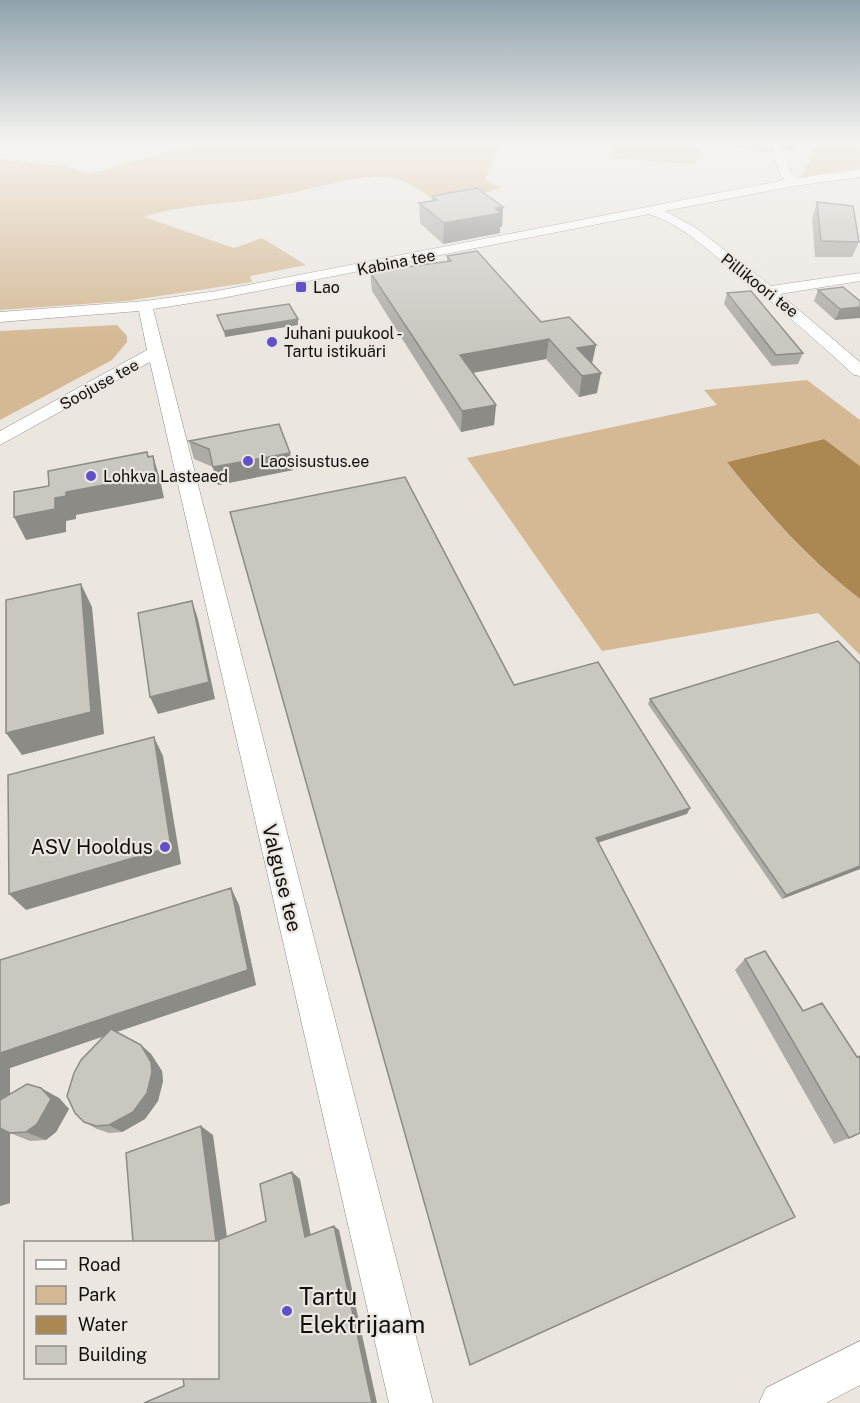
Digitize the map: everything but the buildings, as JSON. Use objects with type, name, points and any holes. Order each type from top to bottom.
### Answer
[{"type":"street","name":"Kabina tee","points":[[0,317],[145,306],[274,285],[669,208]]},
{"type":"street","name":"Pillikoori tee","points":[[652,212],[676,221],[770,291],[860,371]]},
{"type":"street","points":[[676,221],[697,217]]},
{"type":"street","points":[[770,291],[860,277]]},
{"type":"street","name":"Soojuse tee","points":[[0,439],[156,352],[145,306]]},
{"type":"street","name":"Valguse tee","points":[[156,352],[411,1403]]},
{"type":"street","points":[[781,1403],[860,1362]]},
{"type":"green space","points":[[0,208],[179,208],[144,217],[234,248],[262,238],[306,265],[250,276],[252,282],[126,301],[0,310]]},
{"type":"green space","points":[[117,325],[127,336],[127,342],[112,360],[0,420],[0,331]]},
{"type":"green space","points":[[807,380],[860,420],[860,466],[823,439],[727,462],[789,535],[860,599],[860,655],[818,613],[602,651],[467,458],[717,405],[704,390]]},
{"type":"water","points":[[824,439],[860,466],[860,599],[789,535],[727,462]]},
{"type":"place","name":"Lao","points":[[301,287]]},
{"type":"place","name":"Juhani puukool - Tartu istikuäri","points":[[272,342]]},
{"type":"place","name":"Laosisustus.ee","points":[[248,461]]},
{"type":"place","name":"Lohkva Lasteaed","points":[[91,476]]},
{"type":"place","name":"ASV Hooldus","points":[[165,847]]},
{"type":"place","name":"Tartu Elektrijaam","points":[[287,1311]]}]
